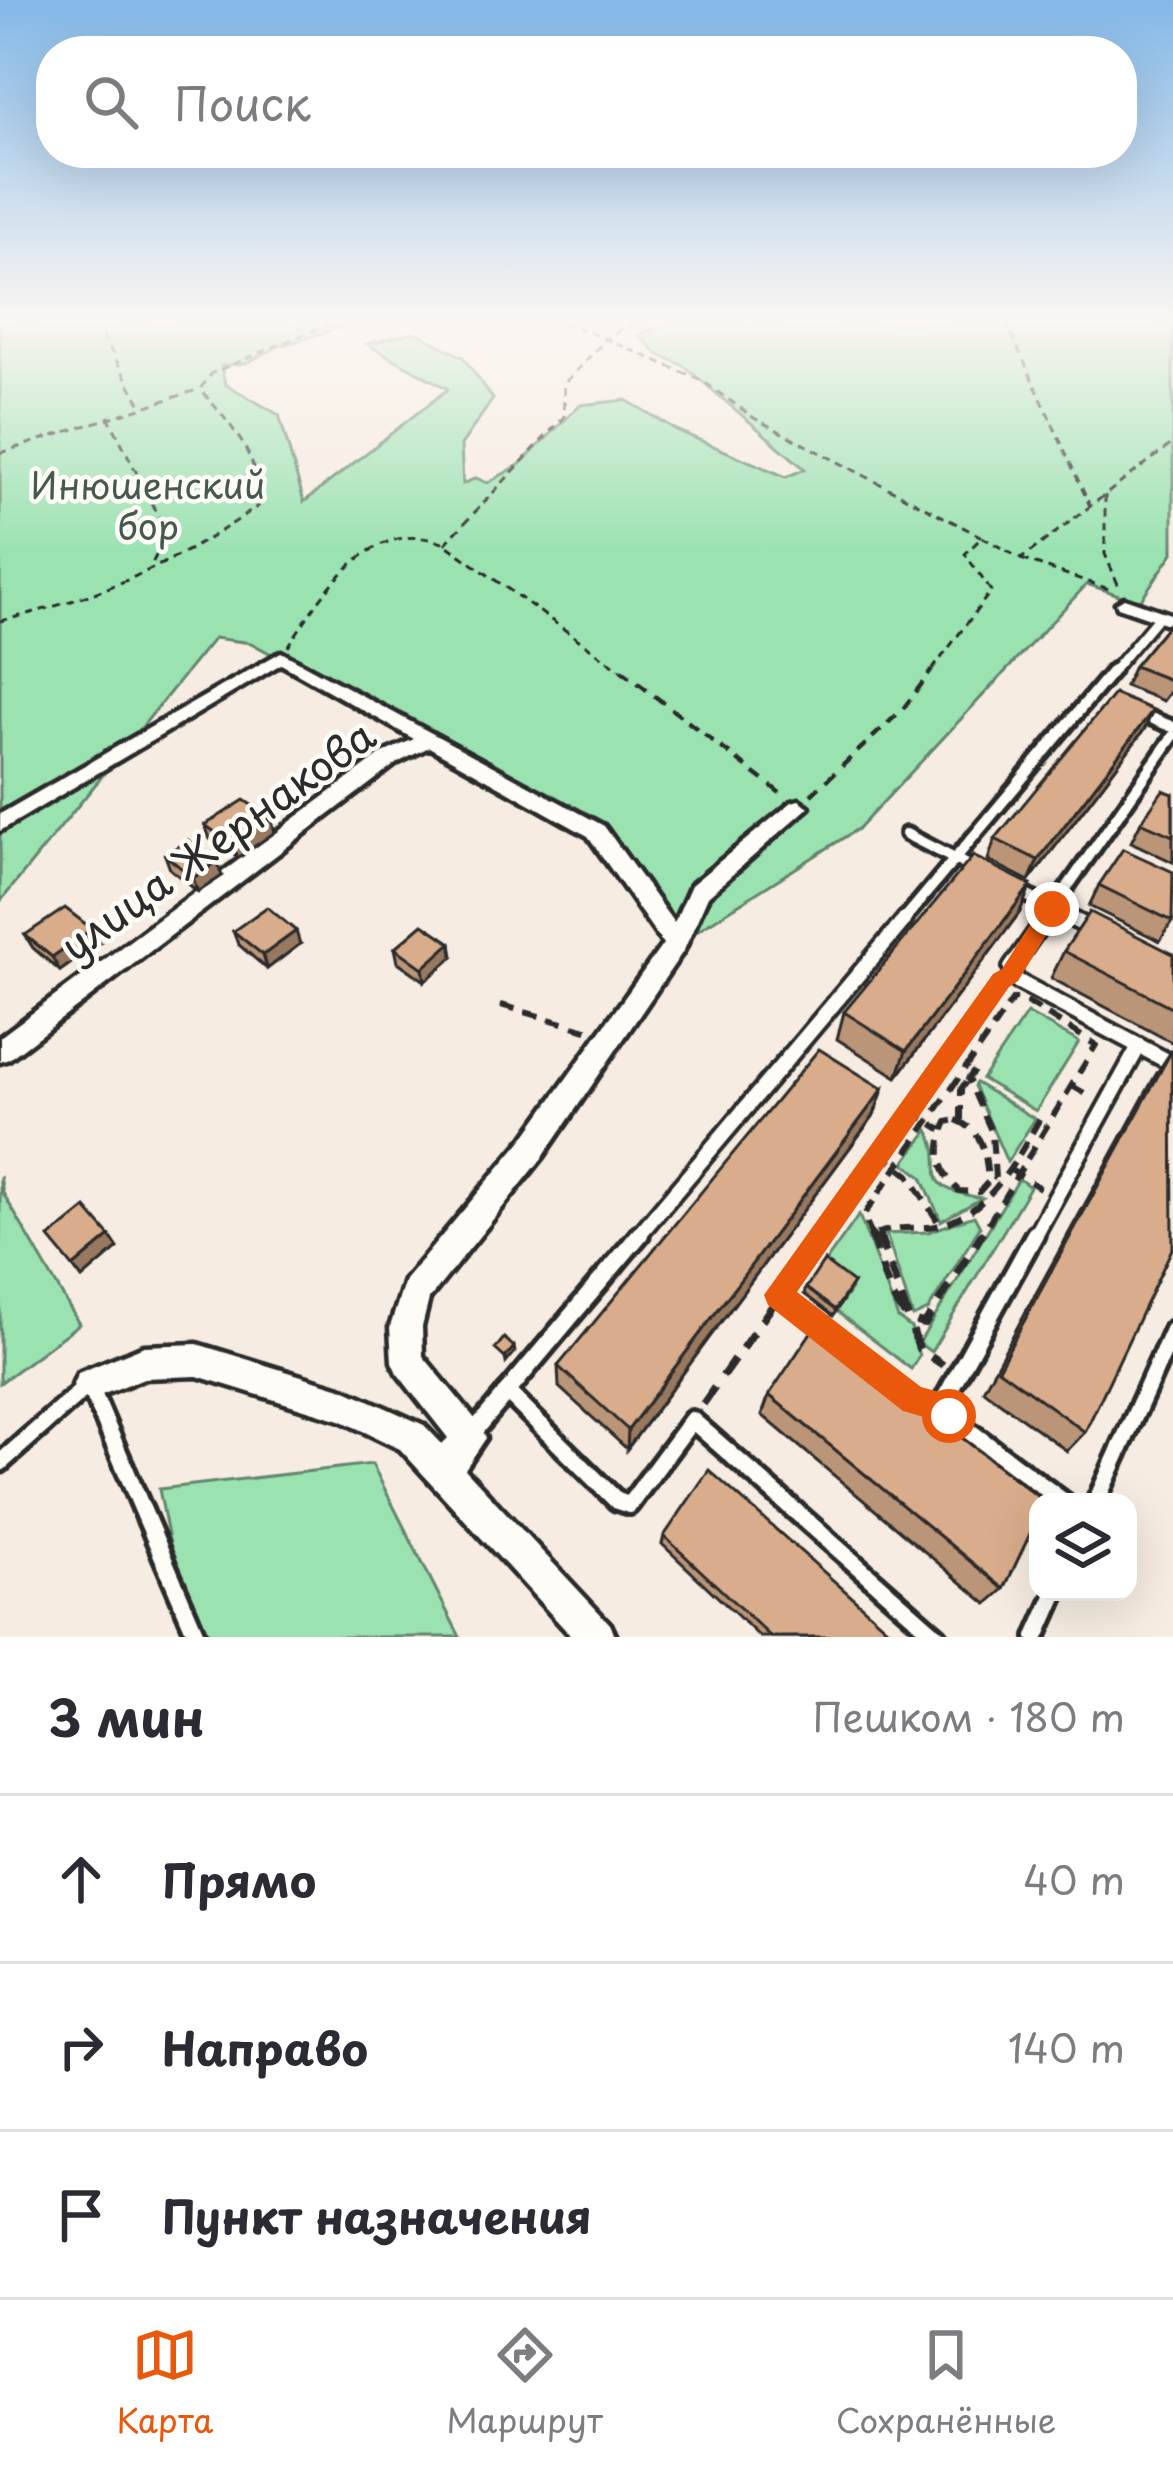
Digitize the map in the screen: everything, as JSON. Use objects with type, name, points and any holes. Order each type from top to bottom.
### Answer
[{"type":"street","points":[[1122,603],[1166,618]]},
{"type":"street","points":[[0,824],[281,656],[596,831],[676,944]]},
{"type":"street","name":"улица Жернакова","points":[[0,1051],[390,758],[427,740]]},
{"type":"street","points":[[443,1469],[469,1438],[408,1362],[406,1327],[416,1291],[532,1148],[676,944],[699,891],[799,807]]},
{"type":"street","points":[[89,1384],[144,1362],[197,1360],[344,1405],[412,1436],[598,1637]]},
{"type":"lane","points":[[469,1438],[1093,694],[1166,618]]},
{"type":"lane","points":[[1093,694],[1113,702]]},
{"type":"lane","points":[[1133,711],[1173,731],[1010,975],[1173,1064]]},
{"type":"lane","points":[[906,834],[1112,940]]},
{"type":"lane","points":[[1053,1493],[944,1407],[1139,1046]]},
{"type":"lane","points":[[1100,1493],[1173,1330]]},
{"type":"lane","points":[[0,1462],[89,1384],[197,1637]]},
{"type":"lane","points":[[507,1392],[617,1501],[629,1504],[692,1420],[938,1637]]},
{"type":"lane","points":[[1036,1637],[1053,1601]]},
{"type":"path","points":[[138,398],[143,408]]},
{"type":"path","points":[[0,452],[170,398]]},
{"type":"path","points":[[0,621],[43,612],[150,568],[226,531],[258,506],[261,482],[256,463],[208,398]]},
{"type":"path","points":[[445,544],[564,417],[564,398]]},
{"type":"path","points":[[728,398],[754,418],[1022,559],[1123,594],[1106,571],[1100,546],[1109,526],[1105,495]]},
{"type":"path","points":[[1041,398],[1090,506]]},
{"type":"path","points":[[108,416],[163,526],[164,539],[150,568]]},
{"type":"path","points":[[1022,559],[1173,443]]},
{"type":"path","points":[[281,656],[323,590],[376,547],[415,534],[445,544],[636,681],[799,807],[903,709],[991,591],[965,554],[982,537]]},
{"type":"path","points":[[692,1420],[879,1152],[1010,975]]},
{"type":"path","points":[[1017,998],[1093,1039],[1096,1045],[931,1318],[925,1324],[911,1323],[900,1313],[864,1215],[987,1037],[1017,998]]},
{"type":"path","points":[[501,1005],[607,1036]]},
{"type":"path","points":[[969,1027],[987,1037]]},
{"type":"path","points":[[962,1120],[961,1089],[974,1071]]},
{"type":"path","points":[[936,1361],[920,1349],[879,1233],[940,1226],[977,1209],[994,1178],[992,1132],[968,1079]]},
{"type":"path","points":[[1072,1086],[1088,1095]]},
{"type":"path","points":[[910,1110],[942,1130]]},
{"type":"path","points":[[994,1178],[975,1128],[962,1120],[947,1122],[938,1150],[949,1184],[959,1192],[979,1192],[1009,1169],[1042,1115]]},
{"type":"path","points":[[879,1152],[898,1165],[940,1226]]},
{"type":"path","points":[[1009,1169],[1036,1186]]},
{"type":"path","points":[[778,1295],[914,1400],[944,1407]]},
{"type":"green space","name":"Инюшенский бор","points":[[0,398],[250,398],[279,415],[304,502],[436,398],[493,399],[461,445],[463,484],[476,478],[487,483],[519,465],[580,405],[626,400],[678,431],[786,477],[805,469],[722,398],[1173,398],[1173,553],[1139,602],[1087,584],[859,828],[676,944],[596,831],[251,643],[214,638],[0,902]]},
{"type":"green space","points":[[1027,1013],[1079,1042],[1036,1111],[982,1079]]},
{"type":"green space","points":[[974,1086],[1035,1119],[1007,1162]]},
{"type":"green space","points":[[928,1130],[939,1182],[982,1198],[941,1221],[922,1177],[904,1163]]},
{"type":"green space","points":[[0,1176],[3,1193],[79,1324],[0,1383]]},
{"type":"green space","points":[[1019,1179],[1030,1187],[931,1352],[919,1343]]},
{"type":"green space","points":[[859,1215],[898,1318],[911,1328],[919,1356],[911,1369],[836,1311],[851,1289],[822,1267]]},
{"type":"green space","points":[[974,1216],[980,1227],[928,1310],[913,1317],[886,1234],[928,1232]]},
{"type":"green space","points":[[372,1464],[460,1637],[188,1637],[159,1489]]},
{"type":"building","points":[[1173,619],[1173,680],[1172,681],[1134,666]]},
{"type":"building","points":[[1114,694],[1153,710],[1038,860],[995,839]]},
{"type":"building","points":[[1163,790],[1173,794],[1173,836],[1141,822]]},
{"type":"building","points":[[244,800],[271,818],[233,845],[205,825]]},
{"type":"building","points":[[188,840],[217,862],[193,878],[165,855]]},
{"type":"building","points":[[1123,849],[1173,872],[1172,921],[1099,885]]},
{"type":"building","points":[[973,856],[1031,885],[906,1051],[844,1012]]},
{"type":"building","points":[[267,907],[296,931],[263,955],[233,931]]},
{"type":"building","points":[[65,908],[92,929],[52,957],[25,935]]},
{"type":"building","points":[[1090,912],[1173,954],[1173,1008],[1064,951]]},
{"type":"building","points":[[423,924],[451,943],[423,968],[395,948]]},
{"type":"building","points":[[819,1049],[883,1089],[628,1430],[558,1366]]},
{"type":"building","points":[[1172,1050],[1173,1247],[1085,1432],[998,1369]]},
{"type":"building","points":[[86,1208],[110,1236],[73,1267],[49,1238]]},
{"type":"building","points":[[824,1261],[853,1283],[835,1310],[806,1288]]},
{"type":"building","points":[[816,1325],[1033,1493],[1029,1493],[1029,1536],[1004,1589],[769,1395]]},
{"type":"building","points":[[504,1338],[514,1347],[505,1358],[495,1349]]},
{"type":"building","points":[[709,1470],[897,1637],[771,1637],[664,1536]]},
{"type":"route","points":[[949,1416],[944,1407],[914,1400],[778,1295],[1001,981],[1010,975],[1052,909]]}]
